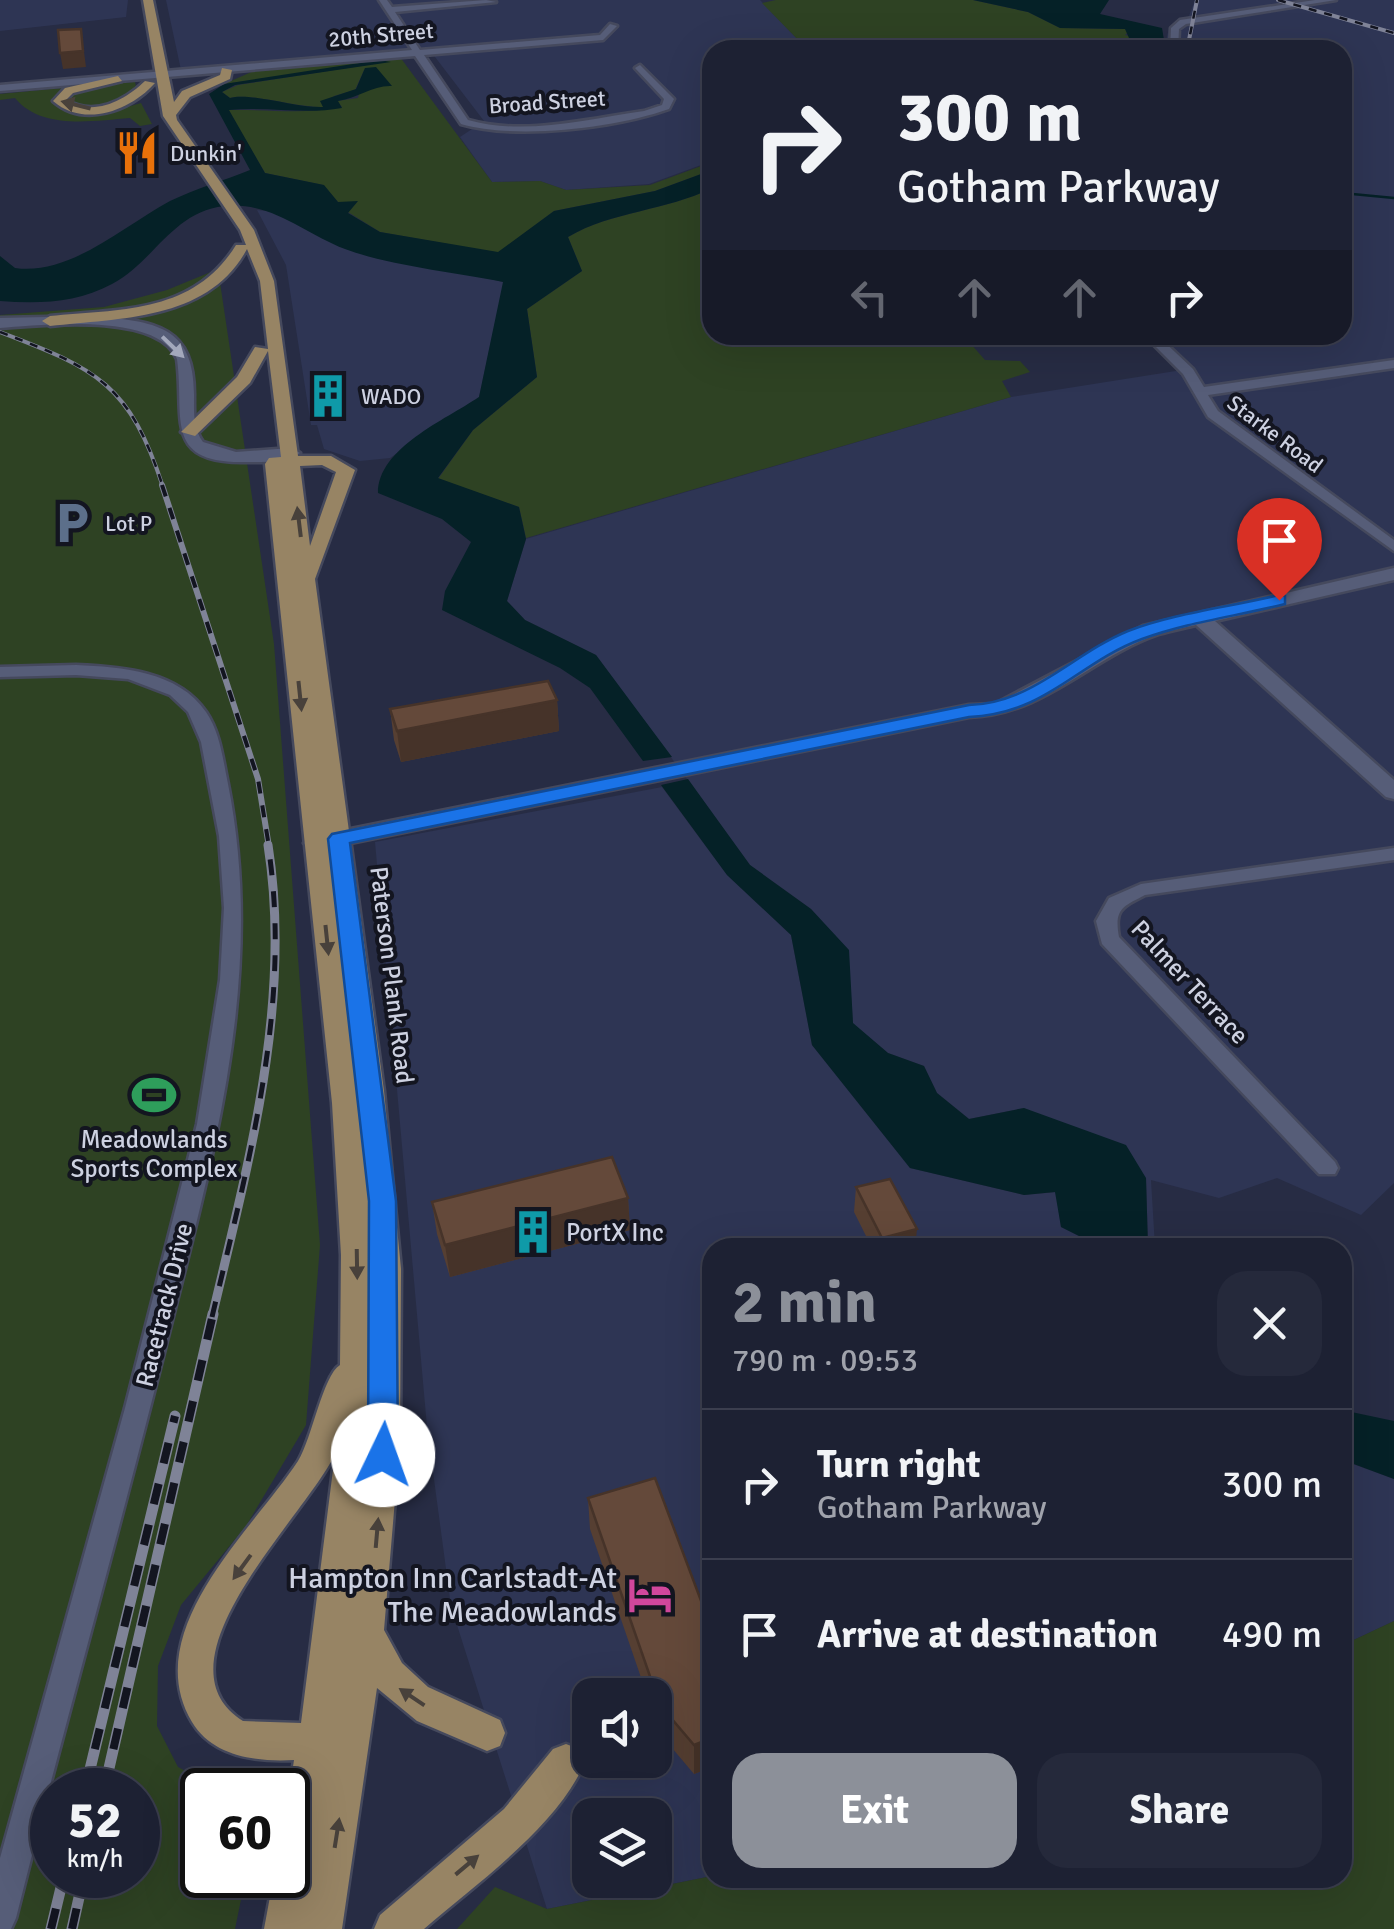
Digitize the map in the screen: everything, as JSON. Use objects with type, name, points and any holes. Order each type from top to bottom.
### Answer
[{"type":"main road","name":"Paterson Plank Road","points":[[137,0],[161,128],[253,242],[266,277],[282,458],[328,841],[373,1104],[385,1252],[384,1440],[367,1630],[336,1736]]},
{"type":"main road","name":"Paterson Plank Road","points":[[148,0],[151,75],[207,184]]},
{"type":"main road","points":[[169,116],[184,96],[230,74],[226,70]]},
{"type":"main road","points":[[92,82],[127,74],[151,75]]},
{"type":"main road","points":[[118,79],[69,90],[59,101],[76,108],[116,106],[135,99],[151,75]]},
{"type":"main road","name":"Paterson Plank Road","points":[[226,210],[254,289],[261,350],[307,584],[351,1158],[357,1342],[322,1929]]},
{"type":"main road","points":[[50,321],[141,308],[198,293],[232,271],[242,248]]},
{"type":"main road","points":[[188,432],[244,380],[261,350]]},
{"type":"main road","points":[[282,458],[332,462],[347,474],[307,584]]},
{"type":"main road","points":[[284,1929],[336,1736],[271,1743],[220,1728],[200,1701],[194,1684],[194,1651],[218,1601],[321,1452],[357,1342]]},
{"type":"main road","points":[[367,1630],[379,1664],[400,1691],[487,1732]]},
{"type":"main road","points":[[394,1929],[517,1822],[566,1762]]},
{"type":"street","points":[[1176,40],[1179,24],[1332,0]]},
{"type":"street","points":[[387,5],[492,2]]},
{"type":"street","name":"Broad Street","points":[[387,5],[464,122],[490,128],[634,115],[666,108],[669,99],[640,68]]},
{"type":"street","name":"20th Street","points":[[0,90],[603,37],[613,26]]},
{"type":"street","points":[[0,323],[126,325],[175,344],[185,359],[188,432],[196,444],[213,452],[282,458]]},
{"type":"street","name":"Starke Road","points":[[1160,345],[1188,372],[1213,414],[1394,547]]},
{"type":"street","points":[[1199,392],[1394,364]]},
{"type":"street","points":[[328,841],[969,711],[997,710],[1038,694],[1134,636],[1394,574]]},
{"type":"street","points":[[1200,618],[1394,792]]},
{"type":"street","name":"Racetrack Drive","points":[[0,672],[124,674],[164,686],[192,705],[203,721],[221,787],[232,859],[234,932],[206,1145],[0,1918]]},
{"type":"street","name":"Palmer Terrace","points":[[1327,1168],[1110,939],[1106,921],[1116,902],[1141,890],[1394,854]]},
{"type":"shaded area","points":[[0,0],[128,0],[126,17],[0,31]]},
{"type":"shaded area","points":[[166,0],[760,0],[798,40],[702,40],[702,165],[649,184],[566,190],[540,181],[492,182],[460,137],[484,121],[432,53],[401,50],[181,70]]},
{"type":"shaded area","points":[[973,0],[1109,0],[1100,14],[1162,28],[1164,40],[1129,38],[1125,29],[1060,28],[1028,12]]},
{"type":"shaded area","points":[[1195,0],[1394,0],[1394,1183],[1361,1215],[1277,1178],[1219,1198],[1151,1180],[1154,1238],[1148,1238],[1146,1178],[1024,1108],[969,1119],[937,1093],[924,1066],[888,1053],[853,1024],[848,950],[811,909],[750,865],[596,655],[525,620],[507,601],[526,539],[1011,397],[1182,370],[1153,345],[1352,345],[1352,40],[1166,40],[1169,28],[1189,16]]},
{"type":"shaded area","points":[[379,60],[391,62],[235,85],[222,92],[230,98],[323,107],[320,101],[356,89],[365,68],[376,67],[392,86],[338,101],[342,108],[229,110],[265,173],[324,185],[338,202],[358,201],[348,213],[380,232],[498,252],[554,211],[655,191],[702,174],[702,192],[603,222],[568,237],[582,271],[527,309],[537,377],[473,430],[438,478],[519,507],[526,539],[507,601],[525,620],[596,655],[672,757],[643,761],[590,688],[560,668],[442,610],[445,591],[471,542],[442,519],[378,493],[381,477],[401,449],[479,397],[503,282],[363,255],[272,213],[224,206],[190,218],[126,275],[99,290],[58,301],[0,301],[0,256],[15,268],[56,264],[96,247],[170,201],[250,170],[209,94],[224,84]]},
{"type":"shaded area","points":[[257,210],[277,212],[346,249],[504,282],[479,397],[390,458],[360,461],[324,449],[317,425],[311,425],[286,265]]},
{"type":"shaded area","points":[[688,779],[750,865],[811,909],[849,950],[853,1023],[888,1053],[924,1066],[937,1093],[969,1119],[1024,1108],[1126,1145],[1146,1178],[1148,1238],[1083,1238],[1061,1227],[1055,1192],[1024,1195],[910,1168],[812,1045],[791,935],[727,875],[661,785]]},
{"type":"shaded area","points":[[662,787],[727,875],[791,935],[812,1045],[910,1168],[1024,1195],[1056,1192],[1061,1227],[1083,1238],[702,1238],[702,1878],[672,1884],[672,1798],[572,1798],[572,1898],[602,1898],[547,1909],[451,1606],[427,1427],[375,842]]},
{"type":"shaded area","points":[[1352,1412],[1394,1421],[1394,1479],[1352,1463]]},
{"type":"shaded area","points":[[1352,1464],[1394,1479],[1394,1621],[1352,1641]]},
{"type":"green space","points":[[973,0],[1028,12],[1060,28],[1125,29],[1129,31],[1125,35],[1144,40],[798,40],[762,3]]},
{"type":"green space","points":[[400,57],[492,182],[540,181],[566,190],[650,185],[702,166],[702,174],[655,191],[554,211],[498,253],[380,232],[348,212],[357,202],[338,202],[323,185],[265,173],[228,110],[342,107],[337,101],[358,98],[365,68],[355,90],[334,96],[324,107],[230,98],[222,92],[238,85],[386,62],[224,84],[258,69]]},
{"type":"green space","points":[[135,82],[137,91],[102,106],[85,106],[66,99],[80,89]]},
{"type":"green space","points":[[72,87],[56,94],[56,106],[99,111],[141,103],[152,124],[140,126],[130,118],[53,119],[26,108],[15,98],[0,100],[0,94]]},
{"type":"green space","points":[[702,192],[702,345],[972,345],[985,360],[1020,361],[1030,372],[1002,381],[1011,397],[526,538],[519,507],[438,479],[473,430],[537,377],[527,309],[582,271],[568,237],[603,222]]},
{"type":"green space","name":"Meadowlands Sports Complex","points":[[218,269],[274,644],[320,1245],[306,1425],[246,1526],[181,1605],[158,1666],[157,1726],[180,1768],[180,1898],[241,1898],[235,1929],[0,1929],[0,315],[104,307],[167,290]]},
{"type":"green space","points":[[1394,1621],[1394,1929],[457,1929],[495,1887],[547,1909],[602,1898],[672,1898],[672,1884],[702,1878],[702,1888],[1352,1888],[1352,1641]]},
{"type":"building","points":[[81,29],[83,51],[60,53],[58,30]]},
{"type":"building","points":[[331,372],[335,392],[320,394],[317,374]]},
{"type":"building","points":[[548,681],[557,700],[397,731],[390,709]]},
{"type":"building","points":[[612,1157],[628,1198],[445,1245],[432,1202]]},
{"type":"building","points":[[890,1179],[917,1229],[882,1238],[856,1187]]},
{"type":"building","name":"Hampton Inn Carlstadt-At The Meadowlands","points":[[655,1478],[702,1603],[702,1742],[694,1745],[672,1719],[672,1678],[651,1678],[588,1498]]},
{"type":"waterway","points":[[1352,194],[1394,198]]},
{"type":"railway","points":[[1189,40],[1197,0]]},
{"type":"railway","points":[[1278,0],[1394,33]]},
{"type":"railway","points":[[0,332],[62,357],[106,385],[137,425],[163,487]]},
{"type":"railway","points":[[162,485],[258,779],[269,847]]},
{"type":"railway","points":[[212,1317],[252,1142],[271,1023],[274,904],[268,845]]},
{"type":"railway","points":[[109,1768],[213,1314]]},
{"type":"railway","points":[[90,1768],[175,1416]]},
{"type":"railway","points":[[51,1929],[58,1898]]},
{"type":"railway","points":[[72,1929],[79,1898]]},
{"type":"place","name":"Dunkin'","points":[[137,153]]},
{"type":"place","name":"WADO","points":[[328,396]]},
{"type":"place","name":"Lot P","points":[[72,523]]},
{"type":"place","name":"Meadowlands Sports Complex","points":[[154,1095]]},
{"type":"place","name":"PortX Inc","points":[[533,1232]]},
{"type":"place","name":"Hampton Inn Carlstadt-At The Meadowlands","points":[[650,1595]]},
{"type":"route","points":[[383,1455],[386,1303],[382,1201],[339,839],[969,711],[997,710],[1038,694],[1134,636],[1279,600]]}]
